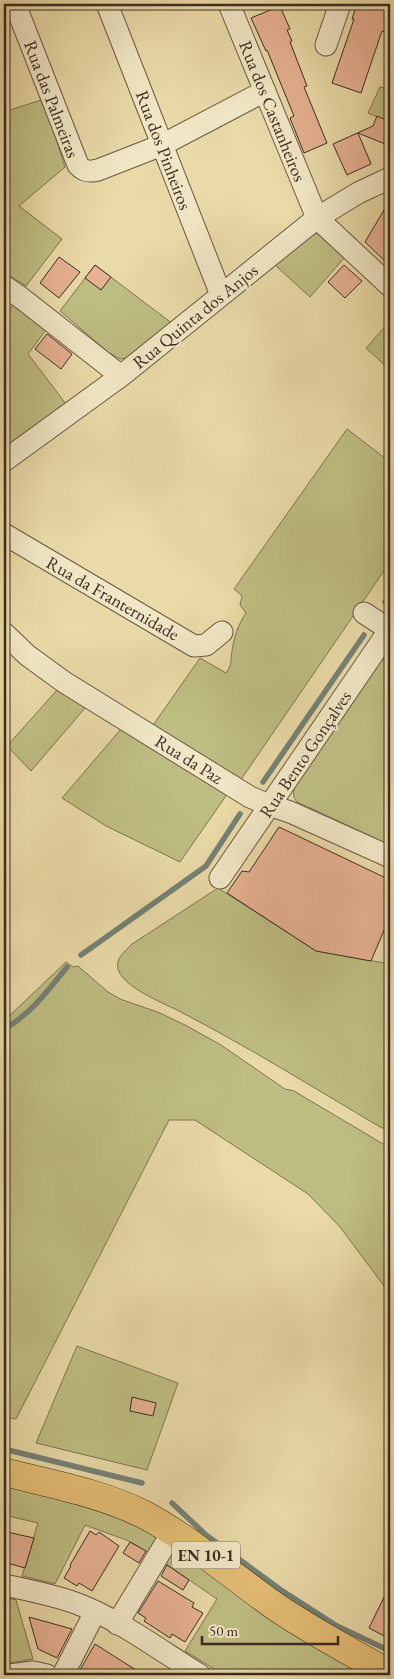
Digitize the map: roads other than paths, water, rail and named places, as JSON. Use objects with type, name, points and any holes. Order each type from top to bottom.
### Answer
[{"type":"main road","name":"EN 10-1","points":[[4,1472],[94,1496],[123,1505],[145,1515],[187,1542],[306,1626],[390,1674]]},
{"type":"street","name":"Rua das Palmeiras","points":[[15,4],[80,168],[88,171],[98,170],[162,145]]},
{"type":"street","name":"Rua dos Pinheiros","points":[[107,4],[221,295]]},
{"type":"street","name":"Rua dos Castanheiros","points":[[229,4],[317,218]]},
{"type":"street","points":[[326,45],[340,4]]},
{"type":"street","points":[[162,145],[265,91]]},
{"type":"street","name":"Rua Quinta dos Anjos","points":[[4,460],[121,376],[317,218],[358,194],[387,181]]},
{"type":"street","points":[[317,218],[390,286]]},
{"type":"street","points":[[4,286],[20,296],[121,376]]},
{"type":"street","name":"Rua da Franternidade","points":[[4,534],[194,646],[206,645],[222,632]]},
{"type":"street","points":[[364,613],[390,629]]},
{"type":"street","name":"Rua Bento Gonçalves","points":[[220,878],[390,629]]},
{"type":"street","name":"Rua da Paz","points":[[4,633],[27,655],[64,682],[250,797],[290,812],[390,857]]},
{"type":"street","points":[[117,1624],[167,1541]]},
{"type":"street","points":[[4,1585],[56,1597],[95,1612],[200,1675]]},
{"type":"street","points":[[62,1675],[95,1612]]},
{"type":"street","points":[[9,1675],[33,1672],[47,1675]]},
{"type":"waterway","points":[[385,602],[390,595]]},
{"type":"waterway","points":[[263,782],[364,635]]},
{"type":"waterway","points":[[81,955],[206,866],[240,814]]},
{"type":"waterway","points":[[4,1029],[31,1009],[67,967]]},
{"type":"waterway","points":[[4,1449],[142,1483]]},
{"type":"waterway","points":[[172,1503],[206,1535],[281,1590],[337,1626],[390,1651]]}]
